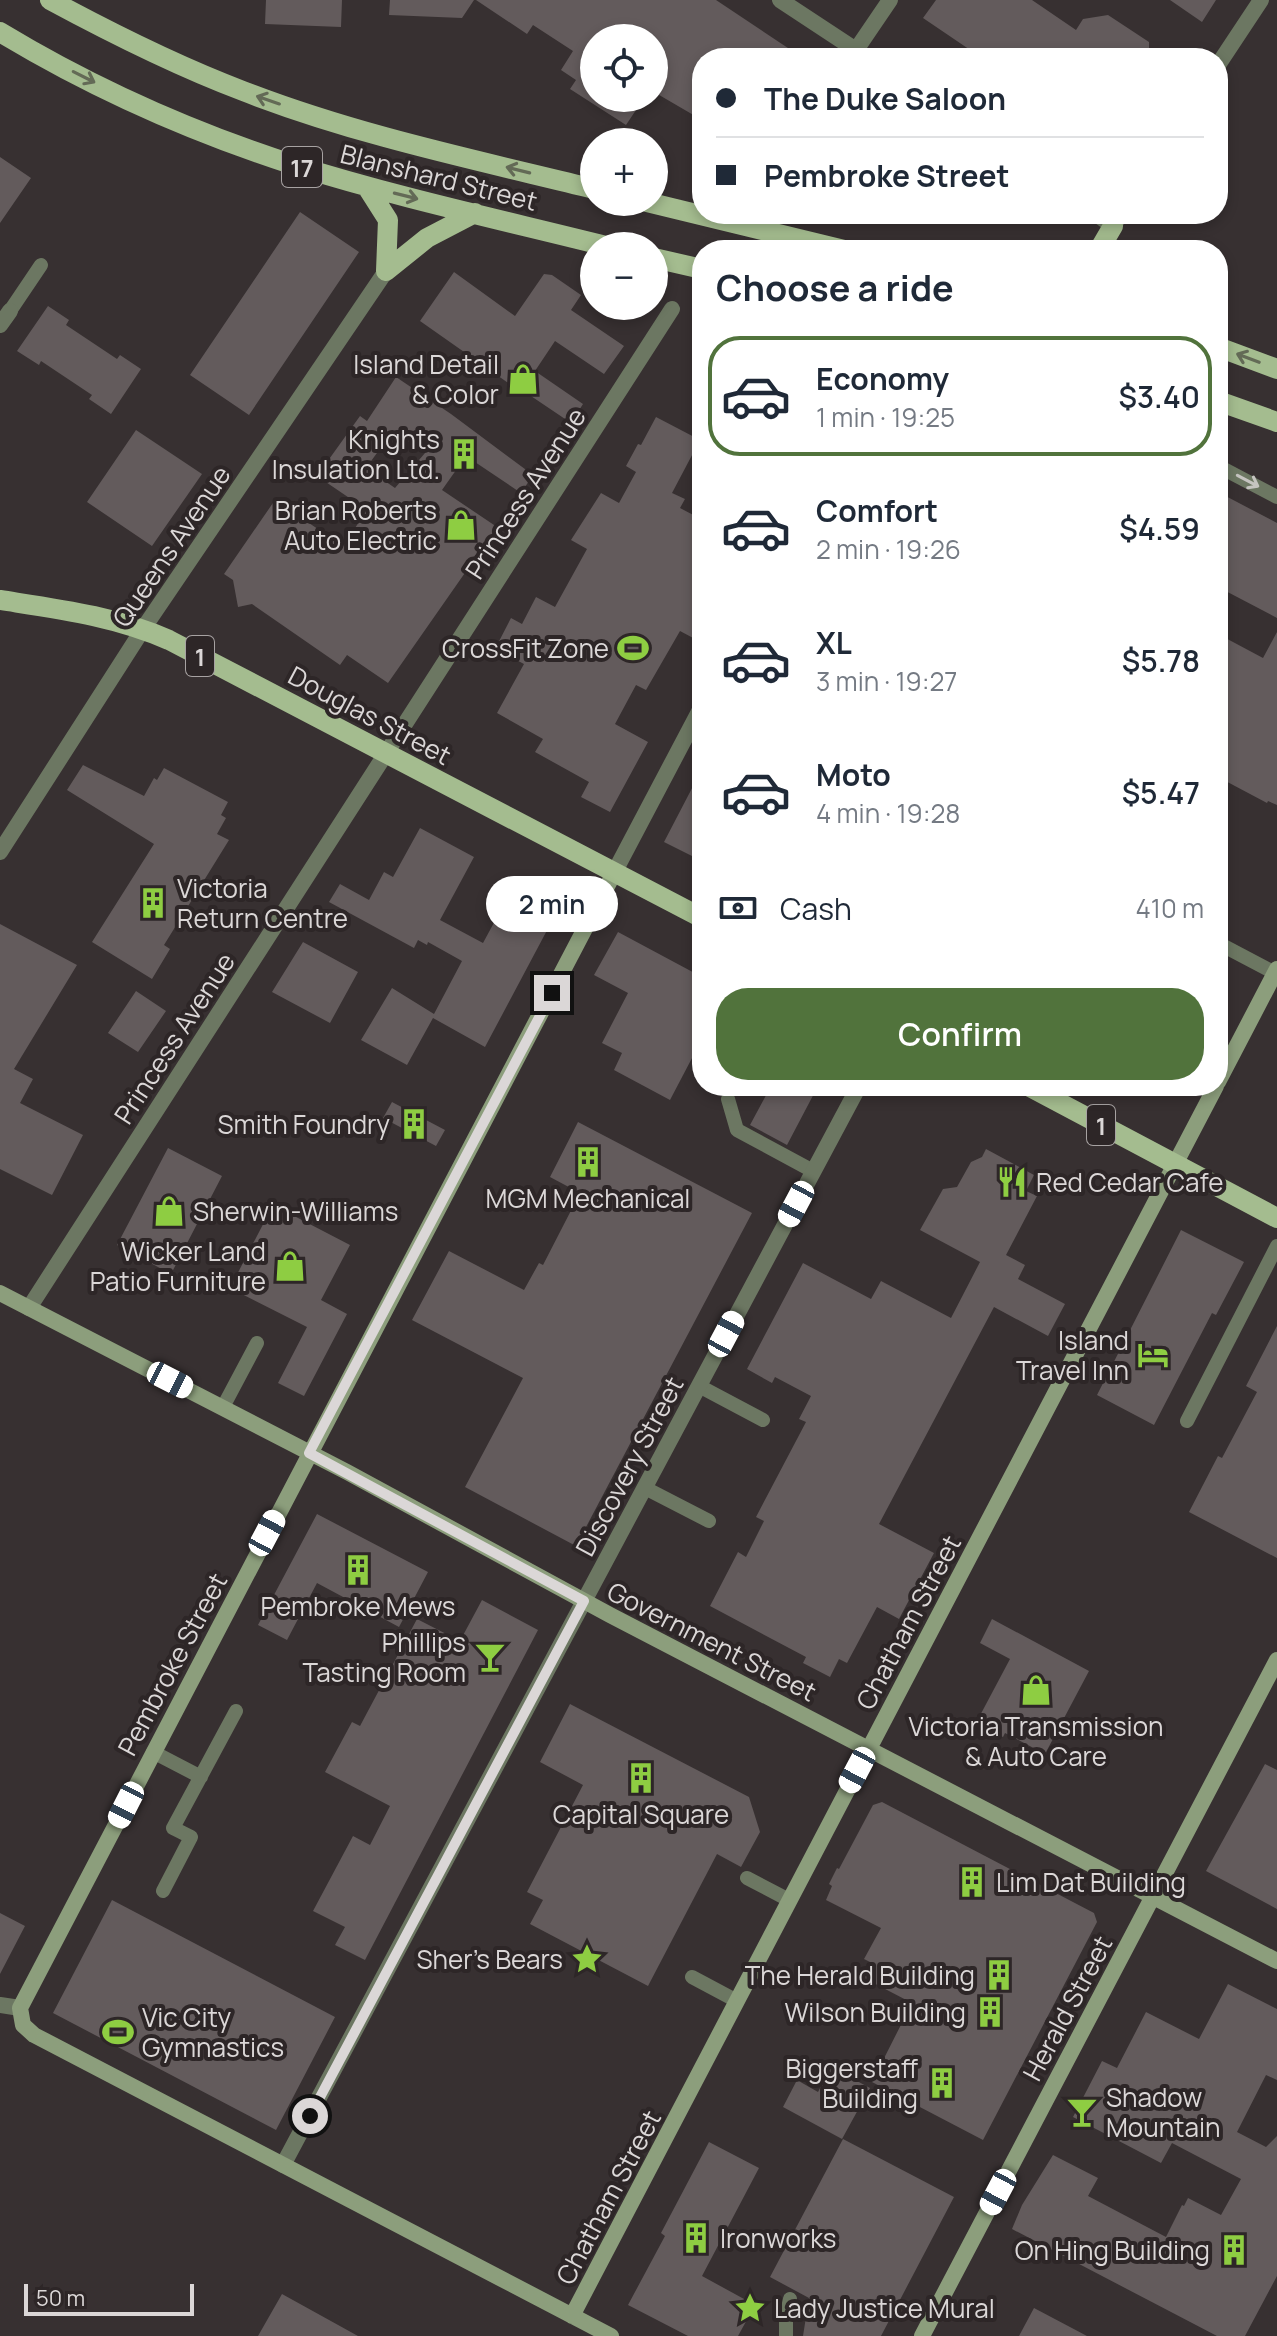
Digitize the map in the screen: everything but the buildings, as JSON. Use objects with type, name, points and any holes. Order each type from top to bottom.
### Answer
[{"type":"main road","name":"Blanshard Street","points":[[50,0],[104,29],[243,91],[400,141],[580,186]]},
{"type":"main road","name":"Blanshard Street","points":[[5,37],[92,82],[219,138],[291,164],[367,187],[580,239]]},
{"type":"main road","points":[[367,187],[388,220],[386,271]]},
{"type":"main road","points":[[668,207],[692,213]]},
{"type":"main road","points":[[386,271],[427,238],[475,213]]},
{"type":"main road","points":[[737,224],[803,240]]},
{"type":"main road","points":[[668,261],[692,267]]},
{"type":"main road","points":[[1228,351],[1277,369]]},
{"type":"main road","points":[[1228,405],[1277,422]]},
{"type":"main road","name":"Douglas Street","points":[[0,600],[104,617],[143,629],[692,913]]},
{"type":"main road","name":"1","points":[[1061,1096],[1175,1164],[1277,1218]]},
{"type":"street","points":[[780,0],[853,48]]},
{"type":"street","points":[[865,48],[890,0]]},
{"type":"street","points":[[1228,50],[1261,0]]},
{"type":"street","name":"Queens Avenue","points":[[0,852],[143,629],[386,271]]},
{"type":"street","name":"Princess Avenue","points":[[29,1308],[672,309]]},
{"type":"street","name":"Pembroke Street","points":[[20,2008],[692,725]]},
{"type":"street","name":"Chatham Street","points":[[1228,1063],[1276,971]]},
{"type":"street","name":"Discovery Street","points":[[283,2165],[854,1096]]},
{"type":"street","name":"Chatham Street","points":[[572,2316],[1211,1096]]},
{"type":"street","name":"Government Street","points":[[0,1293],[1277,1961]]},
{"type":"street","name":"Herald Street","points":[[922,2336],[1277,1660]]},
{"type":"street","points":[[0,2005],[20,2008],[23,2025],[34,2035],[611,2336]]},
{"type":"lane","points":[[5,318],[41,265]]},
{"type":"lane","points":[[1228,471],[1277,497]]},
{"type":"lane","points":[[1228,948],[1276,971]]},
{"type":"lane","points":[[728,1099],[737,1130],[813,1171]]},
{"type":"lane","points":[[1187,1421],[1277,1246]]},
{"type":"lane","points":[[223,1407],[257,1343]]},
{"type":"lane","points":[[699,1386],[763,1420]]},
{"type":"lane","points":[[645,1488],[709,1521]]},
{"type":"lane","points":[[163,1891],[191,1837],[173,1828],[236,1711]]},
{"type":"lane","points":[[153,1752],[201,1777]]},
{"type":"lane","points":[[747,1878],[789,1900]]},
{"type":"lane","points":[[692,1977],[737,2001]]},
{"type":"lane","points":[[786,2336],[790,2299]]},
{"type":"place","name":"Island Detail & Color","points":[[523,379]]},
{"type":"place","name":"Knights Insulation Ltd.","points":[[464,454]]},
{"type":"place","name":"Brian Roberts Auto Electric","points":[[461,525]]},
{"type":"place","name":"CrossFit Zone","points":[[633,648]]},
{"type":"place","name":"Victoria Return Centre","points":[[153,903]]},
{"type":"place","name":"Smith Foundry","points":[[414,1124]]},
{"type":"place","name":"MGM Mechanical","points":[[588,1162]]},
{"type":"place","name":"Red Cedar Cafe","points":[[1012,1182]]},
{"type":"place","name":"Sherwin-Williams","points":[[169,1211]]},
{"type":"place","name":"Wicker Land Patio Furniture","points":[[290,1266]]},
{"type":"place","name":"Island Travel Inn","points":[[1153,1355]]},
{"type":"place","name":"Pembroke Mews","points":[[358,1570]]},
{"type":"place","name":"Phillips Tasting Room","points":[[490,1657]]},
{"type":"place","name":"Victoria Transmission & Auto Care","points":[[1036,1690]]},
{"type":"place","name":"Capital Square","points":[[641,1778]]},
{"type":"place","name":"Lim Dat Building","points":[[972,1882]]},
{"type":"place","name":"Sher's Bears","points":[[587,1959]]},
{"type":"place","name":"The Herald Building","points":[[999,1975]]},
{"type":"place","name":"Wilson Building","points":[[990,2012]]},
{"type":"place","name":"Vic City Gymnastics","points":[[118,2032]]},
{"type":"place","name":"Biggerstaff Building","points":[[942,2083]]},
{"type":"place","name":"Shadow Mountain","points":[[1082,2112]]},
{"type":"place","name":"Ironworks","points":[[696,2238]]},
{"type":"place","name":"On Hing Building","points":[[1234,2250]]},
{"type":"place","name":"Lady Justice Mural","points":[[750,2308]]},
{"type":"route","points":[[310,2116],[584,1601],[309,1453],[552,993]]}]
